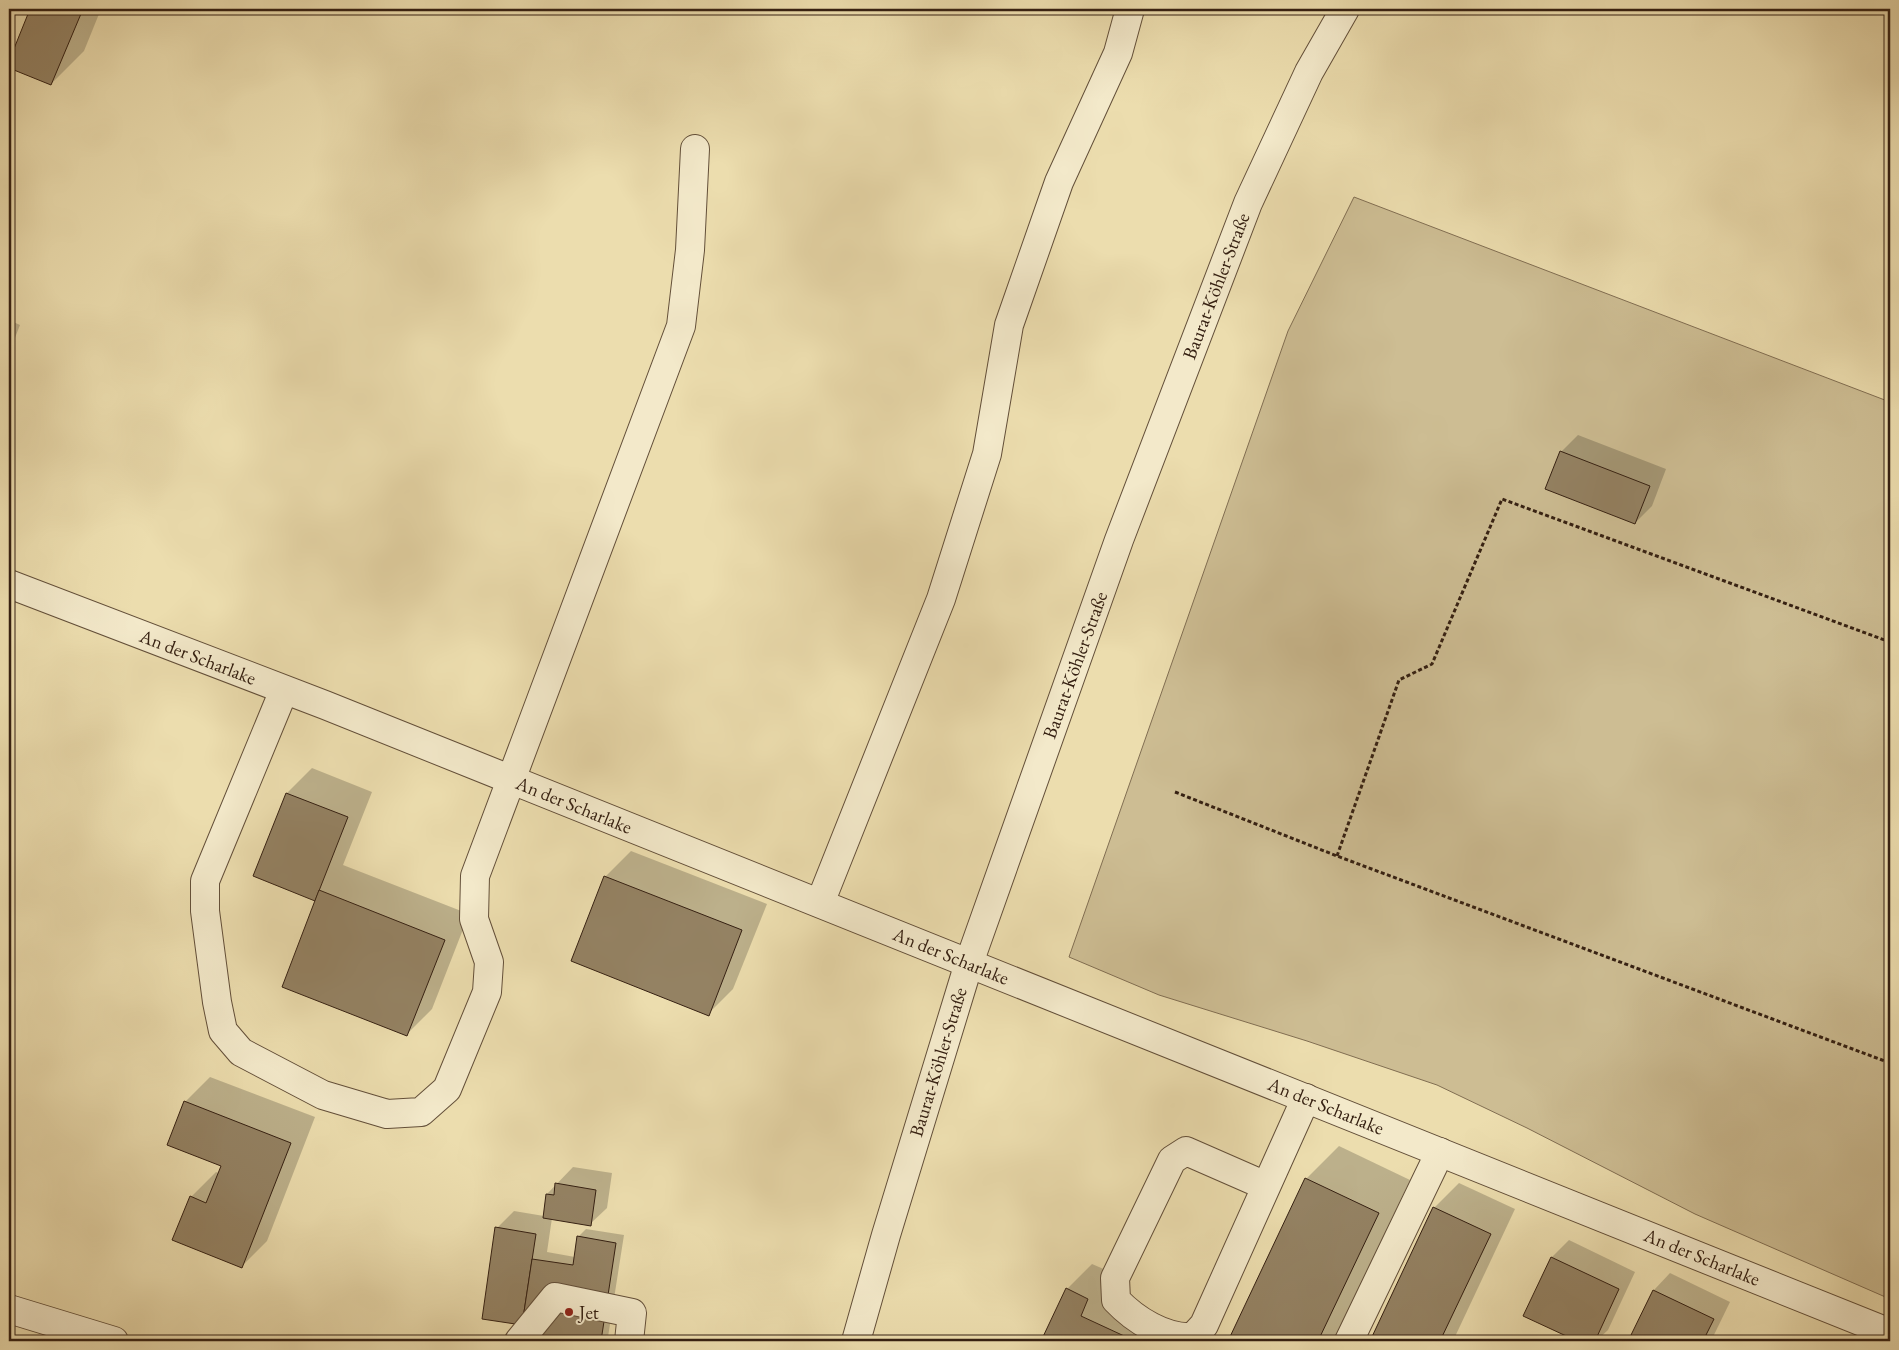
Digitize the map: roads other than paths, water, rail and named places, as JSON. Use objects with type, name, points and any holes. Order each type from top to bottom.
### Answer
[{"type":"street","points":[[820,903],[941,599],[987,454],[1009,324],[1060,182],[1118,53],[1130,9]]},
{"type":"street","name":"Baurat-Köhler-Straße","points":[[856,1341],[886,1235],[969,964],[1119,540],[1248,203],[1310,72],[1345,9]]},
{"type":"street","points":[[284,690],[205,881],[205,912],[217,1002],[224,1031],[241,1052],[323,1096],[387,1114],[421,1112],[447,1089],[487,992],[489,962],[474,919],[475,876],[681,326],[690,250],[695,149]]},
{"type":"street","name":"An der Scharlake","points":[[9,584],[284,690],[820,903],[1890,1333]]},
{"type":"street","points":[[1266,1186],[1186,1151],[1172,1160],[1115,1278],[1116,1300],[1131,1316],[1178,1338],[1193,1337],[1204,1325],[1306,1098]]},
{"type":"street","points":[[1349,1341],[1440,1152]]},
{"type":"street","points":[[519,1341],[555,1297],[632,1313],[629,1341]]},
{"type":"street","points":[[9,1309],[114,1341]]},
{"type":"place","name":"Jet","points":[[569,1312]]}]
